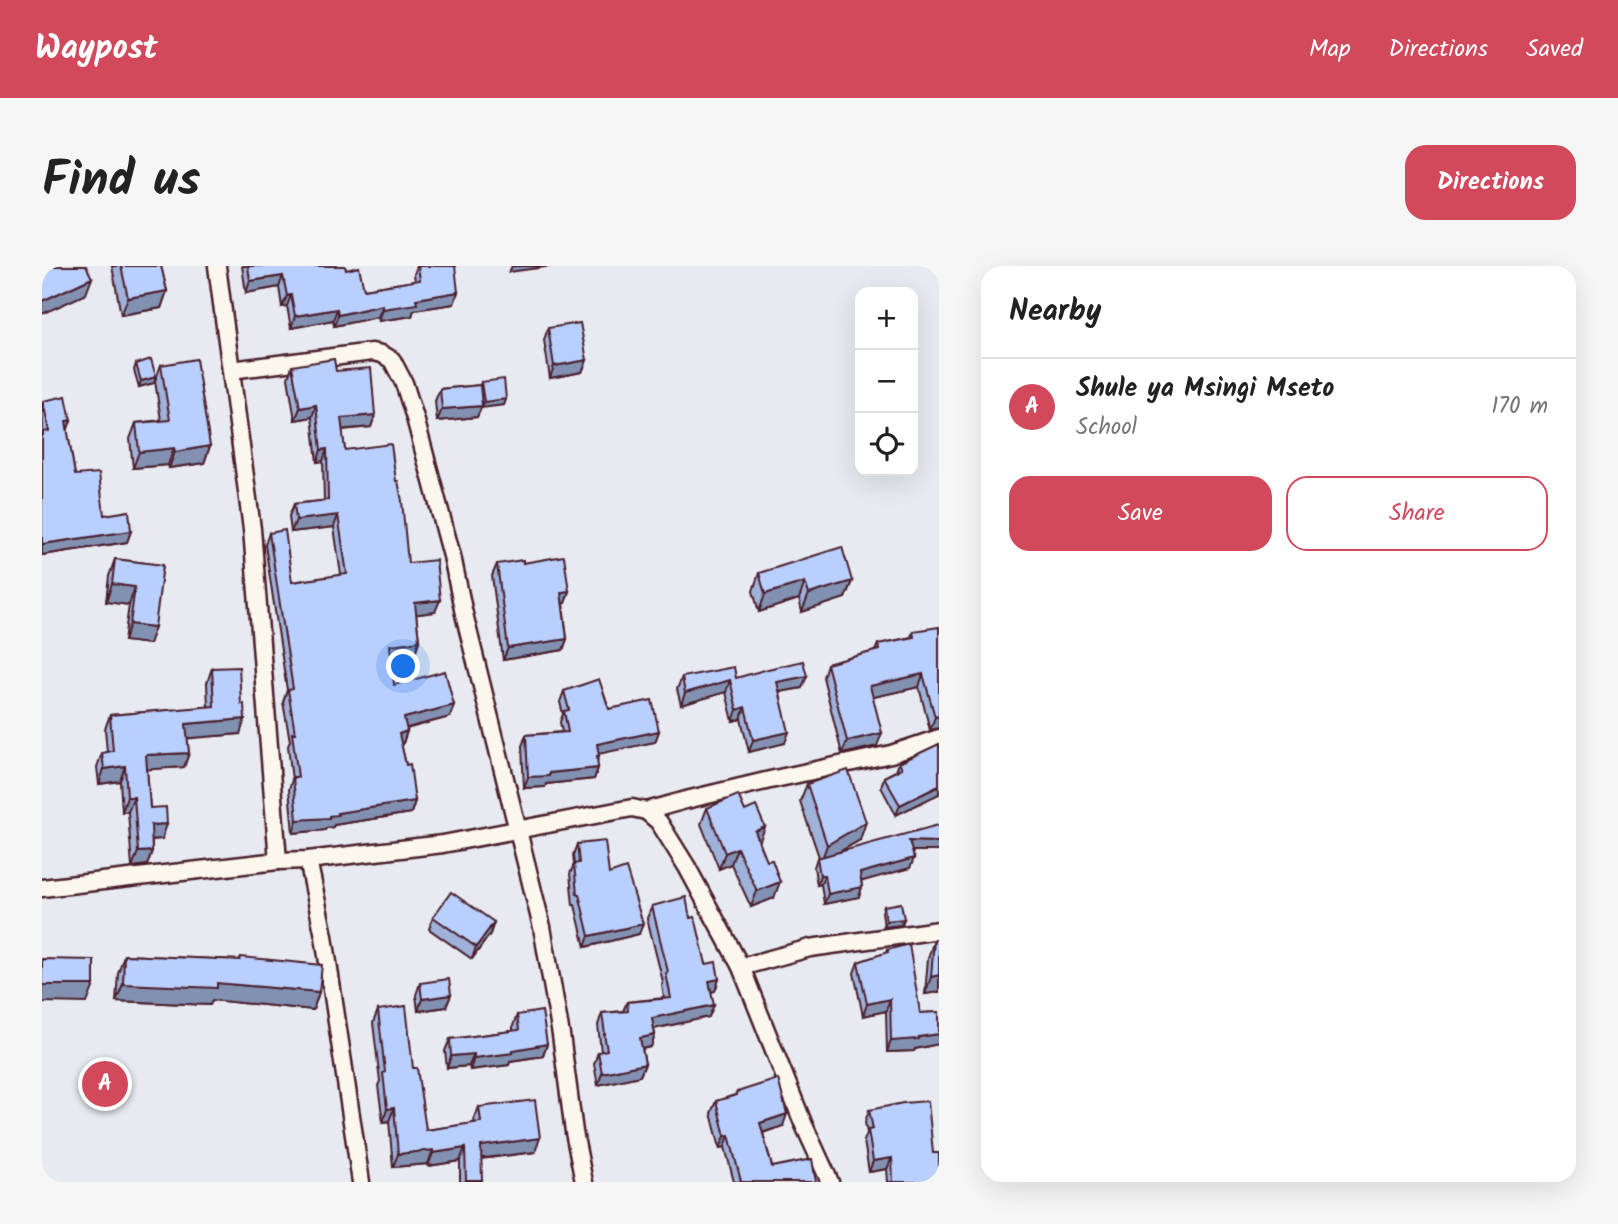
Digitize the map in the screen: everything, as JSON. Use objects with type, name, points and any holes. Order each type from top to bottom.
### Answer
[{"type":"street","points":[[217,266],[252,529],[278,861]]},
{"type":"street","points":[[231,370],[372,352],[392,360],[404,383],[452,556],[490,722],[542,927],[584,1182]]},
{"type":"street","points":[[42,888],[443,844],[632,808],[646,811],[722,791],[891,754],[939,738]]},
{"type":"street","points":[[646,811],[659,822],[687,867],[741,967],[830,1182]]},
{"type":"street","points":[[308,860],[324,936],[361,1182]]},
{"type":"street","points":[[741,967],[810,948],[939,930]]},
{"type":"building","points":[[42,266],[86,266],[92,278],[42,301]]},
{"type":"building","points":[[121,266],[161,266],[167,291],[128,298]]},
{"type":"building","points":[[248,266],[345,266],[346,270],[359,267],[364,289],[420,280],[418,266],[455,266],[458,292],[416,299],[417,304],[383,309],[383,305],[338,315],[337,309],[295,316],[291,295],[287,296],[283,276],[250,281]]},
{"type":"building","points":[[580,323],[587,360],[554,366],[548,328]]},
{"type":"building","points":[[151,359],[156,377],[141,381],[136,364]]},
{"type":"building","points":[[196,359],[210,446],[175,452],[174,448],[139,452],[136,423],[170,420],[161,365]]},
{"type":"building","points":[[334,359],[336,371],[371,368],[375,415],[341,418],[345,450],[391,444],[396,481],[402,501],[408,563],[436,560],[440,600],[415,603],[419,641],[390,645],[394,685],[445,671],[454,705],[404,718],[407,731],[399,734],[406,765],[410,764],[415,801],[337,813],[338,815],[329,818],[297,820],[293,777],[298,777],[292,733],[295,733],[288,690],[293,689],[269,533],[285,530],[292,582],[347,574],[338,515],[296,520],[294,504],[328,500],[327,449],[321,450],[316,405],[300,408],[292,366]]},
{"type":"building","points":[[504,379],[506,399],[484,402],[481,382]]},
{"type":"building","points":[[480,385],[482,406],[442,409],[440,389]]},
{"type":"building","points":[[66,396],[71,420],[66,421],[75,475],[99,473],[104,515],[129,511],[131,531],[42,544],[42,436],[43,432],[49,431],[43,401]]},
{"type":"building","points":[[842,547],[852,581],[809,594],[805,582],[765,594],[759,573]]},
{"type":"building","points":[[564,556],[569,591],[561,592],[567,639],[508,648],[497,564]]},
{"type":"building","points":[[115,559],[163,565],[155,627],[130,624],[135,587],[112,584]]},
{"type":"building","points":[[939,627],[939,716],[935,717],[923,674],[870,686],[882,733],[847,741],[827,664],[879,650],[878,644],[914,637],[913,631]]},
{"type":"building","points":[[803,661],[807,676],[777,682],[789,732],[753,740],[745,707],[737,710],[730,680],[685,693],[682,677],[734,667],[736,678]]},
{"type":"building","points":[[239,667],[241,704],[244,704],[245,719],[186,724],[189,753],[146,755],[150,808],[166,807],[167,824],[151,825],[152,851],[138,852],[134,797],[127,797],[125,766],[104,769],[102,753],[113,751],[110,715],[214,706],[212,668]]},
{"type":"building","points":[[599,679],[609,709],[652,700],[659,731],[597,744],[598,768],[528,777],[526,735],[568,732],[564,711],[569,710],[564,691]]},
{"type":"building","points":[[939,744],[939,786],[900,805],[884,777],[902,768],[899,763]]},
{"type":"building","points":[[848,770],[866,822],[827,845],[807,784]]},
{"type":"building","points":[[738,795],[745,811],[756,806],[765,827],[755,831],[767,861],[772,860],[780,882],[757,891],[737,848],[725,853],[707,808]]},
{"type":"building","points":[[938,825],[939,842],[909,841],[914,858],[860,873],[862,887],[828,894],[825,875],[820,875],[817,858]]},
{"type":"building","points":[[605,841],[609,874],[626,868],[643,924],[589,936],[577,894],[574,864],[579,863],[577,844]]},
{"type":"building","points":[[451,892],[494,922],[476,947],[433,917]]},
{"type":"building","points":[[686,897],[690,918],[695,917],[706,964],[716,962],[719,979],[709,981],[714,1005],[652,1018],[655,1035],[640,1038],[645,1064],[602,1073],[598,1052],[607,1050],[602,1013],[628,1011],[627,1002],[671,998],[666,973],[668,972],[652,906]]},
{"type":"building","points":[[901,903],[904,919],[886,921],[884,906]]},
{"type":"building","points":[[939,939],[939,975],[931,977],[934,940]]},
{"type":"building","points":[[909,944],[920,1013],[939,1012],[939,1034],[891,1041],[890,999],[867,1004],[858,962]]},
{"type":"building","points":[[124,955],[240,960],[241,957],[322,965],[319,992],[217,983],[217,988],[123,984]]},
{"type":"building","points":[[42,959],[94,960],[94,985],[42,985]]},
{"type":"building","points":[[449,979],[451,995],[422,999],[420,983]]},
{"type":"building","points":[[406,1006],[413,1068],[417,1068],[426,1130],[481,1122],[479,1107],[535,1100],[540,1138],[481,1146],[482,1180],[466,1180],[465,1148],[433,1153],[433,1150],[398,1154],[394,1108],[387,1109],[378,1010]]},
{"type":"building","points":[[542,1011],[547,1044],[513,1050],[513,1053],[474,1058],[474,1054],[451,1056],[450,1039],[519,1030],[517,1015]]},
{"type":"building","points":[[778,1079],[787,1114],[760,1123],[772,1167],[812,1159],[816,1182],[738,1182],[741,1181],[729,1135],[725,1136],[716,1101]]},
{"type":"building","points":[[928,1101],[933,1153],[939,1153],[939,1182],[893,1182],[892,1158],[873,1161],[868,1130],[873,1129],[869,1110]]},
{"type":"place","name":"Shule ya Msingi Mseto","points":[[105,1084]]}]
